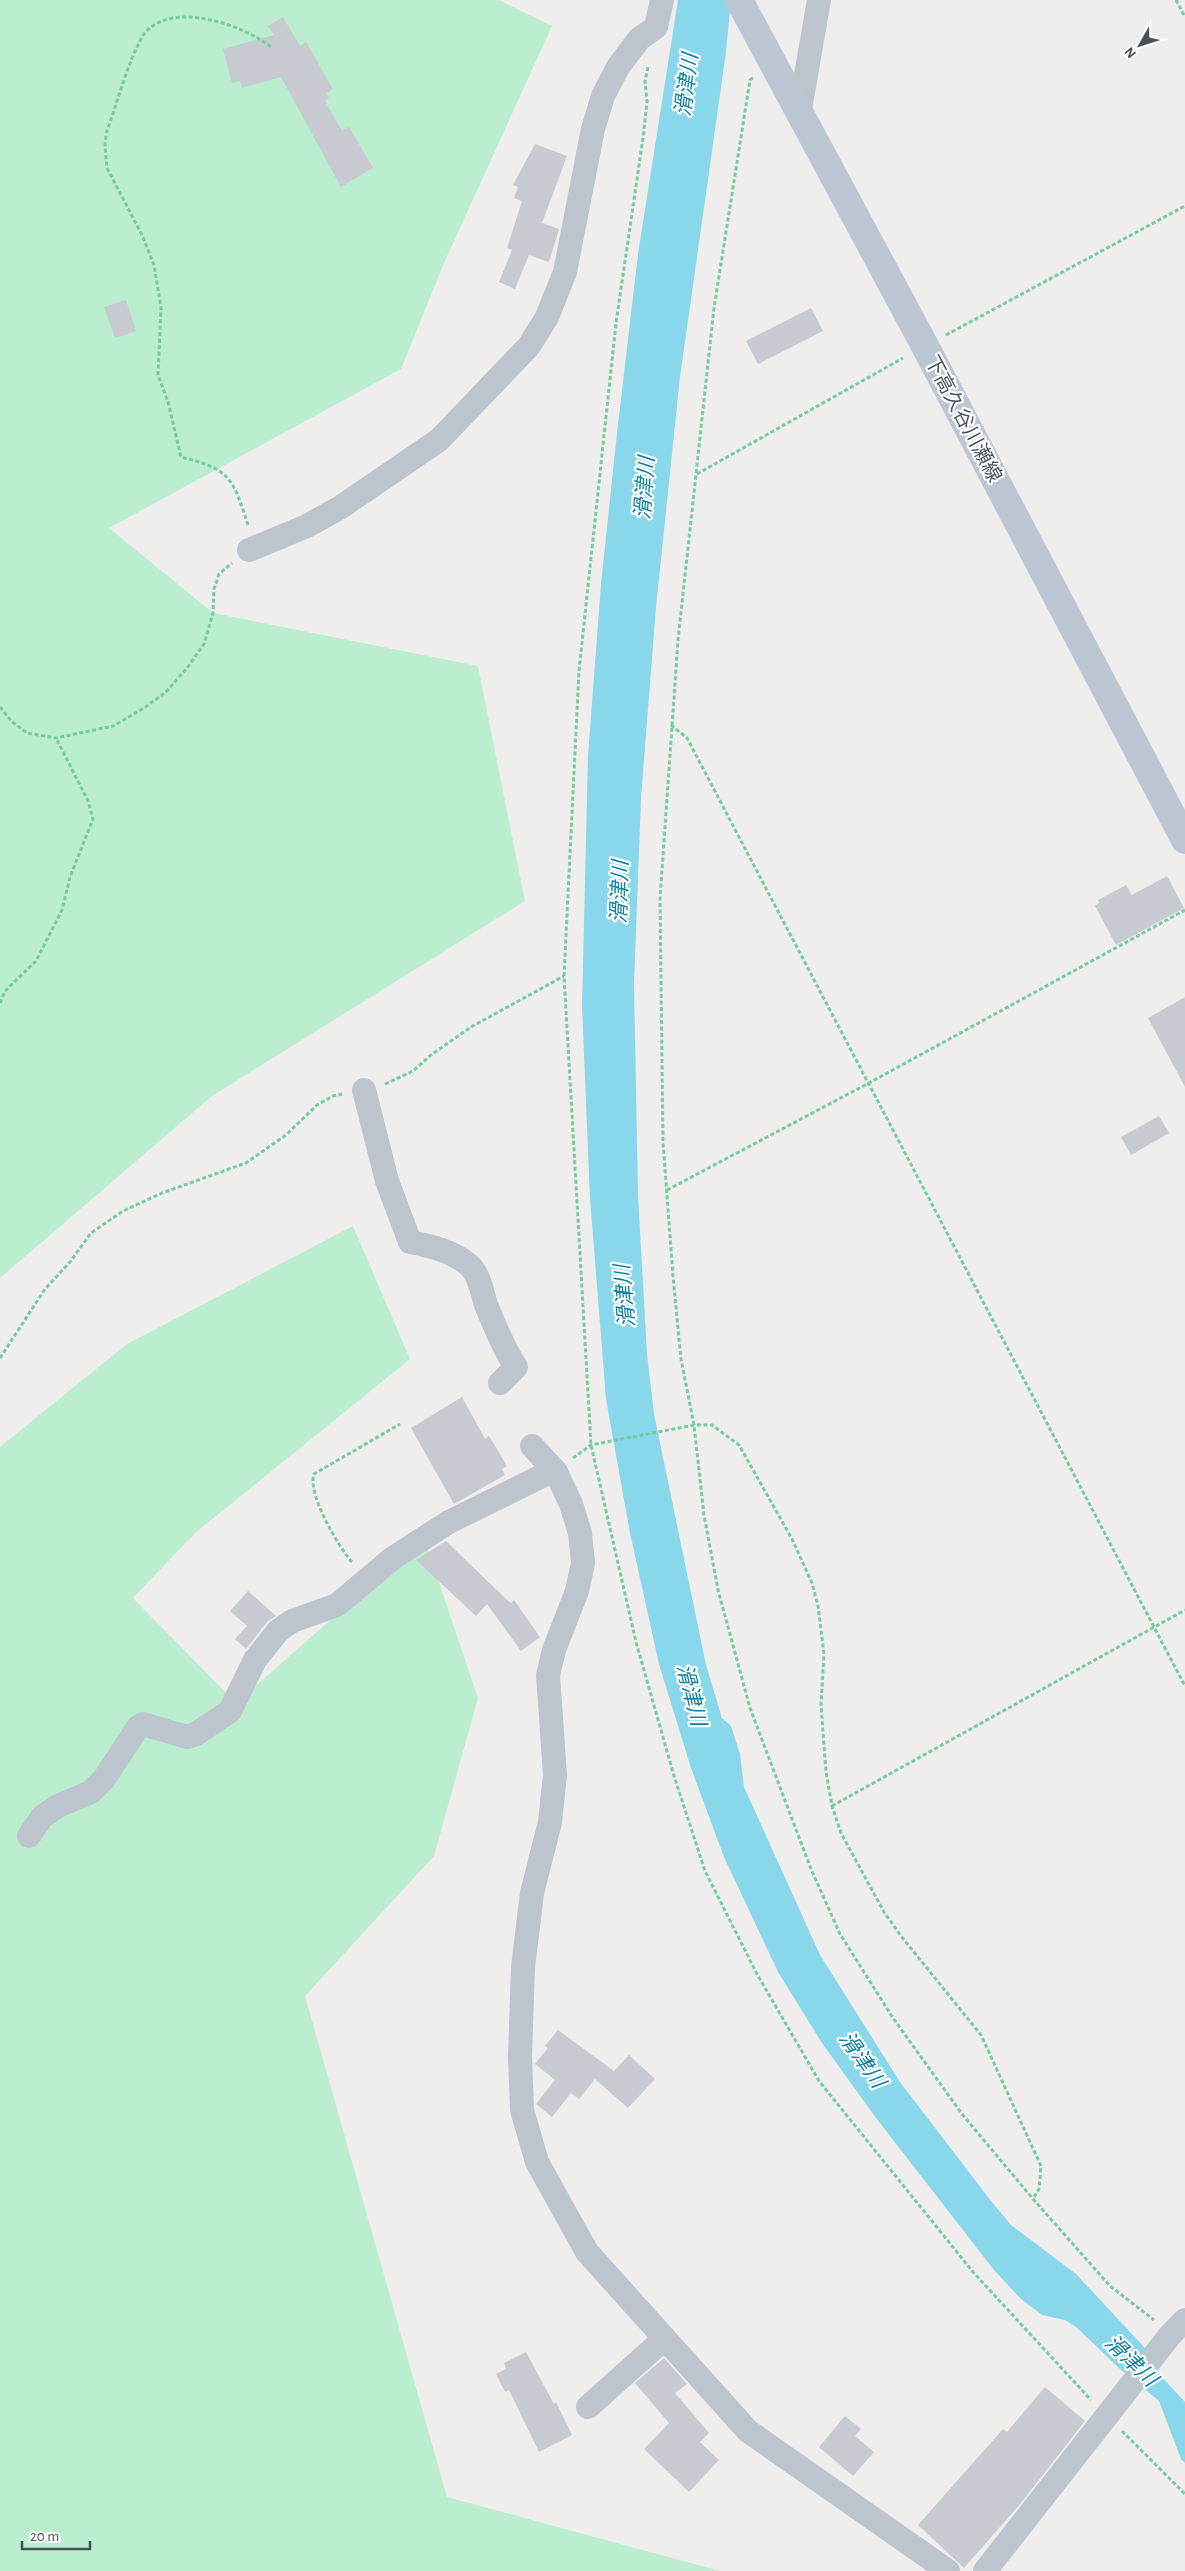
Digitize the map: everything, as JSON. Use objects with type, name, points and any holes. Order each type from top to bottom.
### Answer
[{"type":"main road","name":"下高久谷川瀬線","points":[[741,5],[925,346],[1185,840]]},
{"type":"street","points":[[249,550],[307,526],[342,507],[439,440],[529,346],[547,317],[565,272],[593,129],[603,96],[618,67],[639,40],[656,27],[662,0]]},
{"type":"street","points":[[799,115],[819,0]]},
{"type":"street","points":[[364,1090],[387,1181],[410,1242],[433,1246],[454,1255],[471,1267],[479,1281],[486,1304],[516,1367],[500,1383]]},
{"type":"street","points":[[532,1446],[556,1472],[571,1504],[577,1523],[583,1563],[577,1591],[554,1650],[548,1675],[555,1775],[550,1822],[532,1893],[522,1967],[520,2057],[522,2110],[536,2162],[586,2252],[748,2431],[948,2571]]},
{"type":"street","points":[[29,1836],[42,1817],[58,1806],[78,1799],[97,1786],[115,1763],[128,1739],[143,1724],[187,1737],[196,1734],[230,1711],[236,1704],[255,1660],[278,1631],[292,1621],[336,1605],[393,1558],[449,1522],[548,1473],[556,1472]]},
{"type":"street","points":[[985,2571],[1174,2332]]},
{"type":"street","points":[[588,2407],[664,2339]]},
{"type":"path","points":[[1176,0],[1185,17]]},
{"type":"path","points":[[0,707],[11,721],[27,733],[56,738],[113,726],[166,692],[204,644],[213,613],[214,589],[219,574],[249,550],[249,529],[241,509],[238,493],[224,472],[211,465],[181,457],[168,402],[158,375],[161,307],[154,266],[142,235],[107,168],[105,147],[106,134],[137,50],[145,33],[157,21],[185,13],[207,15],[231,22],[256,35],[271,47]]},
{"type":"path","points":[[649,63],[645,81],[647,102],[643,138],[616,324],[580,661],[564,976],[590,1445],[636,1642],[674,1776],[705,1871],[757,1974],[819,2081],[973,2272],[1110,2413],[1185,2494]]},
{"type":"path","points":[[772,63],[750,80],[714,308],[678,640],[660,899],[661,1047],[666,1190],[681,1359],[694,1426],[704,1515],[721,1599],[750,1708],[811,1869],[840,1934],[893,2018],[962,2114],[1033,2199],[1110,2286],[1174,2332]]},
{"type":"path","points":[[671,725],[687,738],[1185,1686]]},
{"type":"path","points":[[0,1003],[5,991],[36,961],[62,910],[70,878],[94,819],[88,802],[56,738]]},
{"type":"path","points":[[666,1190],[868,1084],[1185,910]]},
{"type":"path","points":[[0,1358],[45,1288],[70,1262],[91,1233],[123,1211],[162,1192],[246,1163],[272,1146],[317,1105],[333,1096],[364,1090],[413,1072],[431,1055],[471,1028],[564,976]]},
{"type":"path","points":[[372,1577],[357,1568],[342,1551],[317,1502],[311,1482],[314,1474],[400,1424]]},
{"type":"path","points":[[556,1472],[590,1445],[694,1426],[712,1425],[738,1446],[792,1539],[812,1583],[822,1628],[824,1654],[821,1705],[826,1772],[832,1806],[841,1833],[884,1912],[901,1936],[981,2035],[1041,2166],[1040,2189],[1033,2199]]},
{"type":"path","points":[[832,1806],[1185,1610]]},
{"type":"green space","points":[[0,0],[499,0],[552,26],[444,263],[401,369],[109,528],[213,613],[478,666],[525,901],[212,1096],[0,1278]]},
{"type":"green space","points":[[353,1226],[410,1359],[195,1533],[133,1598],[236,1703],[424,1538],[478,1698],[434,1856],[305,1996],[447,2497],[720,2571],[0,2571],[0,1447],[127,1344]]},
{"type":"water","name":"滑津川","points":[[678,0],[731,0],[726,52],[680,377],[656,607],[641,798],[634,983],[638,1195],[647,1354],[654,1414],[706,1665],[722,1718],[731,1726],[740,1754],[744,1787],[820,1955],[900,2082],[991,2201],[1011,2225],[1076,2274],[1158,2362],[1157,2372],[1185,2402],[1185,2463],[1181,2459],[1159,2401],[1119,2368],[1076,2327],[1065,2320],[1042,2315],[1021,2299],[994,2270],[876,2118],[822,2043],[778,1972],[724,1857],[691,1768],[659,1664],[630,1533],[606,1399],[590,1198],[582,1006],[588,756],[601,584],[638,254]]},
{"type":"building","points":[[283,17],[300,46],[306,42],[333,89],[326,93],[329,98],[325,101],[342,131],[349,127],[373,168],[341,187],[281,77],[242,88],[240,81],[232,83],[223,49],[274,35],[268,26]]},
{"type":"building","points":[[535,144],[567,156],[542,223],[559,229],[549,262],[529,255],[515,289],[499,282],[512,250],[507,248],[522,201],[514,198],[518,187],[513,185]]},
{"type":"building","points":[[126,300],[136,331],[115,338],[104,307]]},
{"type":"building","points":[[811,308],[823,331],[758,364],[746,341]]},
{"type":"building","points":[[1167,876],[1184,908],[1116,945],[1095,906],[1099,903],[1098,900],[1126,885],[1132,895]]},
{"type":"building","points":[[1185,997],[1185,1087],[1148,1018]]},
{"type":"building","points":[[1159,1116],[1169,1133],[1131,1155],[1121,1137]]},
{"type":"building","points":[[462,1397],[485,1439],[489,1436],[507,1466],[502,1469],[505,1475],[454,1504],[411,1428]]},
{"type":"building","points":[[446,1541],[504,1597],[511,1603],[514,1600],[540,1637],[521,1651],[487,1604],[476,1616],[416,1560]]},
{"type":"building","points":[[248,1591],[276,1616],[267,1622],[246,1649],[235,1639],[247,1626],[230,1611]]},
{"type":"building","points":[[558,2030],[614,2071],[629,2055],[655,2079],[628,2108],[595,2079],[579,2099],[571,2093],[552,2117],[536,2104],[555,2080],[535,2064],[548,2048],[545,2046]]},
{"type":"building","points":[[526,2352],[554,2404],[556,2402],[572,2435],[539,2452],[509,2390],[505,2392],[496,2374],[506,2369],[504,2363]]},
{"type":"building","points":[[664,2358],[687,2384],[675,2393],[709,2433],[700,2442],[719,2460],[689,2492],[644,2449],[669,2423],[635,2383]]},
{"type":"building","points":[[1045,2387],[1085,2421],[1021,2503],[964,2568],[918,2525],[1003,2429],[1007,2432]]},
{"type":"building","points":[[845,2416],[861,2429],[855,2436],[874,2452],[853,2476],[819,2447]]}]
